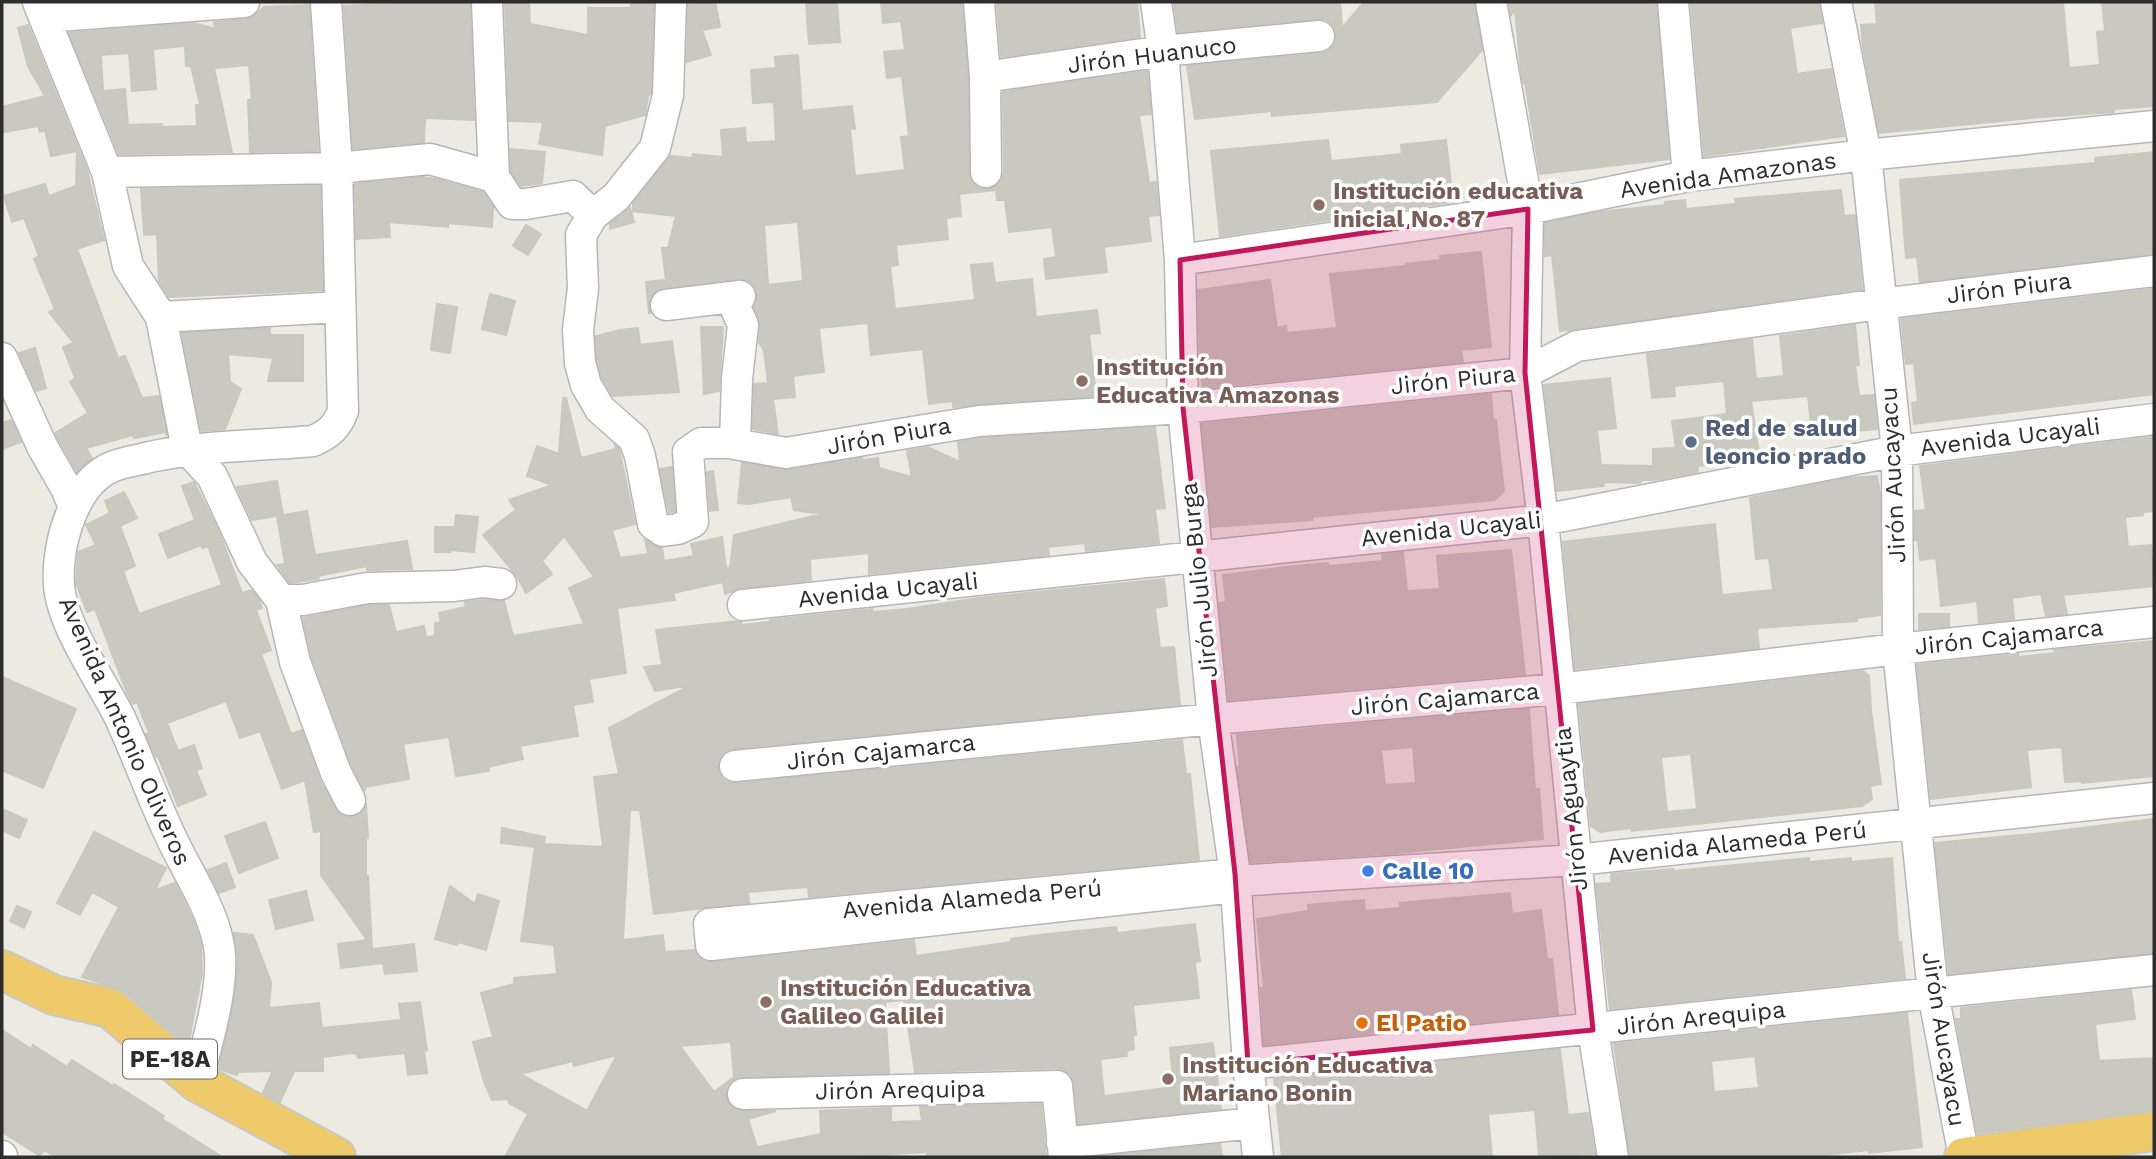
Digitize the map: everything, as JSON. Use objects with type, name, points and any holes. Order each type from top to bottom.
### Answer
[{"type":"highway","name":"PE-18A","points":[[2,970],[54,995],[110,1008],[197,1082],[337,1157]]},
{"type":"highway","points":[[1964,1157],[2154,1130]]},
{"type":"street","points":[[244,2],[42,10],[107,172],[128,266],[161,317],[187,449],[212,476],[252,562],[281,600],[295,662],[336,774],[350,800]]},
{"type":"street","points":[[161,317],[339,307],[337,168],[326,2]]},
{"type":"street","points":[[486,2],[494,177],[512,204],[573,196],[593,215],[616,197],[655,148],[668,95],[671,2]]},
{"type":"street","points":[[979,2],[985,77],[986,172]]},
{"type":"street","name":"Jirón Julio Burga","points":[[1156,2],[1163,51],[1180,260],[1182,408],[1213,719],[1235,881],[1248,1064],[1258,1157]]},
{"type":"street","name":"Jirón Aguaytia","points":[[1492,2],[1528,209],[1524,373],[1543,520],[1593,1030],[1614,1157]]},
{"type":"street","points":[[1673,2],[1688,176]]},
{"type":"street","name":"Jirón Aucayacu","points":[[1836,2],[1866,155],[1896,451],[1898,649],[1934,993],[1964,1157]]},
{"type":"street","name":"Jirón Huanuco","points":[[985,77],[1163,51],[1319,36]]},
{"type":"street","name":"Avenida Amazonas","points":[[1180,260],[1528,209],[1688,176],[2154,126]]},
{"type":"street","points":[[107,172],[337,168],[430,159],[494,177]]},
{"type":"street","name":"Jirón Piura","points":[[593,215],[581,235],[583,288],[578,330],[580,363],[586,385],[600,409],[634,439],[640,456],[653,524],[663,531],[693,522],[688,452],[701,443],[735,444],[786,453],[979,421],[1182,408],[1524,373],[1577,346],[1880,303],[2154,271]]},
{"type":"street","points":[[666,305],[740,296],[735,307],[743,326],[737,379],[735,444]]},
{"type":"street","name":"Avenida Antonio Oliveros","points":[[197,1082],[213,1017],[219,944],[210,914],[170,834],[120,718],[64,609],[59,584],[61,554],[74,507],[96,477],[113,466],[187,449],[313,441],[327,435],[339,424],[343,411],[339,307]]},
{"type":"street","points":[[2,358],[42,446],[74,507]]},
{"type":"street","name":"Avenida Ucayali","points":[[743,605],[1543,520],[1896,451],[2154,419]]},
{"type":"street","points":[[281,600],[303,600],[367,588],[454,586],[484,582],[501,584]]},
{"type":"street","name":"Jirón Cajamarca","points":[[735,766],[1213,719],[1559,689],[2154,622]]},
{"type":"street","name":"Avenida Alameda Perú","points":[[710,934],[1235,881],[1576,860],[2154,798]]},
{"type":"street","name":"Jirón Arequipa","points":[[1248,1064],[2154,970]]},
{"type":"street","name":"Jirón Arequipa","points":[[743,1094],[1057,1086],[1063,1150]]},
{"type":"street","points":[[1063,1150],[1254,1123]]},
{"type":"highlighted area","points":[[1528,209],[1525,373],[1593,1030],[1248,1064],[1235,874],[1183,408],[1180,260]]},
{"type":"building","points":[[470,2],[474,120],[425,118],[424,142],[353,149],[344,6]]},
{"type":"building","points":[[505,2],[529,2],[530,24],[588,35],[588,8],[631,8],[631,2],[654,2],[651,93],[648,96],[645,115],[605,126],[602,155],[539,144],[543,122],[509,121]]},
{"type":"building","points":[[688,2],[715,2],[720,27],[702,30],[711,55],[687,62]]},
{"type":"building","points":[[806,2],[837,2],[840,42],[809,44]]},
{"type":"building","points":[[881,2],[962,2],[968,78],[969,172],[971,181],[986,189],[994,187],[1002,180],[1004,172],[1003,92],[1147,71],[1151,114],[1139,115],[1149,183],[1156,182],[1159,215],[1148,216],[1151,241],[1104,247],[1107,272],[1046,279],[1044,259],[1056,257],[1052,227],[1009,232],[1005,200],[997,200],[996,190],[959,194],[961,216],[946,218],[948,239],[896,245],[898,265],[890,266],[895,309],[975,300],[971,265],[992,263],[995,283],[1032,279],[1036,317],[1097,310],[1100,333],[1089,334],[1096,396],[953,407],[953,401],[929,404],[923,349],[871,355],[868,323],[819,328],[824,372],[793,376],[795,397],[773,399],[778,434],[753,429],[754,384],[768,383],[764,351],[759,342],[760,326],[754,307],[757,295],[754,285],[746,280],[723,280],[720,276],[721,281],[663,288],[650,298],[649,313],[646,282],[666,280],[662,248],[668,248],[676,216],[633,211],[633,203],[670,156],[692,158],[693,154],[723,157],[721,130],[745,128],[746,143],[776,141],[774,102],[753,103],[751,70],[776,68],[775,57],[798,55],[802,111],[852,106],[855,129],[850,129],[855,176],[905,170],[901,137],[909,136],[902,76],[887,78],[884,52],[905,50],[901,21],[883,23]],"holes":[[[798,222],[803,281],[768,285],[764,225]]]},
{"type":"building","points":[[997,2],[1137,2],[1140,37],[1001,57]]},
{"type":"building","points":[[1174,2],[1340,2],[1342,28],[1364,2],[1474,2],[1482,50],[1437,102],[1272,116],[1272,111],[1195,119],[1187,66],[1321,53],[1329,51],[1335,44],[1336,34],[1334,26],[1327,20],[1317,19],[1178,32]]},
{"type":"building","points":[[1509,2],[1656,2],[1669,159],[1540,174],[1521,71],[1515,10],[1511,15]]},
{"type":"building","points":[[1819,2],[1822,23],[1790,28],[1797,74],[1831,69],[1844,136],[1704,156],[1691,4]]},
{"type":"building","points":[[1875,2],[2063,2],[2069,68],[2100,65],[2097,32],[2105,31],[2102,2],[2154,2],[2154,106],[1879,133],[1861,25],[1877,24]]},
{"type":"building","points":[[309,5],[318,151],[250,152],[248,100],[252,100],[249,65],[214,68],[232,152],[119,154],[69,33],[194,23],[215,29],[214,22],[246,19],[264,7]],"holes":[[[185,46],[186,66],[191,66],[200,105],[196,105],[197,126],[128,125],[125,89],[103,91],[101,55],[129,53],[132,91],[156,89],[153,49]]]},
{"type":"building","points":[[28,25],[87,170],[104,240],[77,249],[118,358],[125,356],[142,398],[159,396],[167,436],[165,432],[134,438],[133,435],[86,448],[92,458],[77,472],[55,433],[88,413],[70,382],[75,378],[63,347],[74,343],[49,312],[55,309],[34,259],[39,256],[24,218],[12,222],[4,196],[45,184],[49,196],[76,186],[77,151],[51,156],[45,130],[40,132],[38,126],[4,132],[2,107],[45,96],[28,66],[18,28]]},
{"type":"building","points":[[1328,140],[1331,161],[1402,154],[1401,145],[1446,140],[1453,202],[1220,236],[1211,151]]},
{"type":"building","points":[[510,149],[545,152],[542,183],[521,186],[511,171]]},
{"type":"building","points":[[2154,152],[2154,254],[1920,282],[1917,257],[1906,258],[1900,180],[2096,163],[2095,158]]},
{"type":"building","points":[[421,177],[483,192],[493,207],[492,227],[448,223],[448,227],[389,222],[390,237],[356,239],[355,184]]},
{"type":"building","points":[[320,186],[323,290],[169,297],[159,281],[157,234],[144,235],[141,189]]},
{"type":"building","points":[[1841,190],[1844,216],[1855,215],[1862,289],[1560,331],[1552,255],[1545,256],[1545,223],[1598,212],[1665,205],[1665,202],[1685,200],[1686,209],[1736,204],[1735,199]]},
{"type":"building","points":[[630,208],[634,222],[610,229],[610,224]]},
{"type":"building","points":[[526,225],[541,234],[528,255],[513,246]]},
{"type":"building","points":[[1481,252],[1491,347],[1461,350],[1463,362],[1203,388],[1198,290],[1270,280],[1277,328],[1286,326],[1287,333],[1337,328],[1330,274],[1406,266],[1441,260],[1440,256]]},
{"type":"building","points":[[2154,289],[2154,394],[1914,424],[1912,403],[1918,402],[1914,363],[1906,364],[1901,319]]},
{"type":"building","points":[[490,294],[515,301],[506,335],[482,329]]},
{"type":"building","points":[[437,304],[457,307],[450,353],[431,350]]},
{"type":"building","points":[[1855,325],[1859,365],[1855,365],[1859,396],[1874,395],[1877,429],[1812,435],[1808,396],[1751,401],[1760,460],[1697,466],[1698,472],[1642,480],[1640,483],[1603,482],[1604,486],[1557,491],[1544,385],[1610,378],[1616,428],[1597,430],[1601,465],[1653,466],[1653,449],[1676,448],[1672,421],[1727,414],[1724,381],[1674,386],[1675,396],[1652,398],[1647,354],[1752,339],[1756,379],[1784,376],[1780,336]]},
{"type":"building","points":[[701,327],[723,327],[719,391],[704,394]]},
{"type":"building","points":[[270,328],[270,335],[303,335],[303,381],[268,381],[273,358],[228,354],[230,382],[241,389],[225,429],[201,431],[182,333]]},
{"type":"building","points":[[638,328],[640,345],[672,341],[679,392],[613,396],[602,378],[597,360],[596,336]]},
{"type":"building","points":[[35,348],[46,388],[36,391],[19,353]]},
{"type":"building","points":[[1491,394],[1504,491],[1495,500],[1312,517],[1312,520],[1212,527],[1202,424]]},
{"type":"building","points":[[563,398],[566,398],[581,458],[616,449],[615,445],[619,449],[635,524],[612,530],[620,558],[648,554],[645,540],[662,548],[664,561],[694,556],[691,544],[722,537],[726,568],[730,568],[734,535],[822,514],[794,510],[791,497],[749,504],[738,503],[742,463],[788,470],[862,458],[878,458],[879,468],[912,477],[907,451],[928,447],[960,462],[958,442],[981,438],[1155,427],[1165,508],[1155,509],[1159,543],[1086,551],[1085,543],[1048,547],[1049,555],[869,574],[869,553],[810,559],[811,580],[741,588],[725,594],[723,582],[673,593],[675,600],[617,608],[626,673],[589,679],[593,702],[573,705],[578,736],[520,746],[523,759],[488,767],[489,771],[456,776],[449,737],[403,744],[409,779],[365,787],[365,791],[352,766],[312,657],[303,618],[369,605],[389,605],[396,632],[424,626],[426,637],[435,636],[435,623],[441,622],[439,613],[466,607],[465,602],[484,600],[504,601],[513,636],[584,624],[569,588],[594,577],[564,536],[542,561],[552,574],[526,593],[517,576],[483,535],[516,510],[509,500],[552,485],[527,476],[537,446],[559,454]]},
{"type":"building","points":[[11,420],[21,442],[2,449],[2,423]]},
{"type":"building","points":[[2154,437],[2154,511],[2125,517],[2128,547],[2151,545],[2154,586],[2063,595],[2067,614],[2046,616],[2041,594],[2012,598],[2014,619],[1979,623],[1977,601],[1941,606],[1936,558],[1920,560],[1918,540],[1915,540],[1915,511],[1926,510],[1920,466]]},
{"type":"building","points":[[672,467],[675,511],[669,513],[660,469]]},
{"type":"building","points":[[713,471],[718,510],[710,511],[707,472]]},
{"type":"building","points":[[1877,476],[1880,493],[1880,615],[1857,618],[1857,621],[1757,628],[1759,648],[1575,669],[1563,542],[1715,524],[1722,595],[1773,590],[1769,558],[1756,559],[1750,498],[1848,478]]},
{"type":"building","points":[[277,481],[283,515],[252,520],[237,487]]},
{"type":"building","points":[[194,482],[219,532],[242,593],[252,590],[260,601],[262,608],[256,610],[271,650],[261,654],[291,734],[302,730],[320,781],[340,814],[357,816],[366,805],[366,876],[372,949],[414,944],[417,971],[385,974],[383,963],[341,968],[338,944],[367,940],[321,875],[321,831],[314,832],[305,780],[282,789],[260,731],[240,738],[226,701],[167,723],[178,751],[194,745],[202,768],[196,770],[206,795],[178,806],[146,734],[149,733],[137,702],[133,704],[127,693],[95,609],[87,612],[76,583],[78,552],[96,545],[86,525],[110,513],[105,501],[124,492],[137,518],[120,526],[135,566],[123,571],[139,614],[222,585],[208,546],[202,548],[201,545],[168,558],[159,534],[195,520],[182,486]]},
{"type":"building","points":[[307,511],[315,555],[407,541],[412,569],[367,570],[367,566],[318,576],[319,579],[290,583],[277,565],[285,564],[277,516]]},
{"type":"building","points":[[456,515],[478,517],[474,552],[435,552],[435,527],[455,527]]},
{"type":"building","points":[[1511,550],[1525,674],[1229,700],[1219,603],[1226,602],[1223,575],[1328,563],[1329,566],[1383,561],[1382,555],[1403,552],[1407,591],[1440,589],[1437,556]]},
{"type":"building","points":[[1164,579],[1167,606],[1155,608],[1160,648],[1174,647],[1180,705],[733,749],[725,751],[719,758],[721,777],[727,782],[737,783],[1182,740],[1186,774],[1190,774],[1199,860],[809,897],[808,887],[748,892],[749,903],[654,914],[640,810],[630,810],[623,940],[663,935],[665,952],[695,950],[703,961],[713,962],[914,940],[916,956],[1047,934],[1116,927],[1117,933],[1195,924],[1200,961],[1195,962],[1199,998],[1133,1005],[1136,1035],[1133,1035],[1134,1049],[1126,1051],[1127,1056],[1100,1059],[1104,1096],[1174,1087],[1170,1048],[1213,1043],[1221,1109],[1078,1124],[1074,1084],[1071,1076],[1064,1070],[915,1072],[904,1000],[885,1002],[889,1073],[743,1077],[733,1080],[727,1086],[728,1102],[734,1109],[776,1111],[748,1119],[757,1147],[821,1134],[820,1111],[891,1108],[891,1122],[922,1121],[920,1107],[1041,1104],[1046,1157],[927,1157],[927,1152],[849,1157],[505,1157],[528,1114],[509,1103],[508,1099],[492,1100],[484,1082],[473,1042],[493,1037],[481,993],[514,984],[514,978],[557,974],[554,945],[521,941],[535,847],[501,843],[502,828],[545,837],[544,844],[603,847],[594,777],[619,774],[609,728],[691,685],[655,691],[644,667],[662,665],[656,630],[738,621],[741,625],[872,609],[872,612],[907,609],[978,598]],"holes":[[[731,1042],[734,1077],[714,1092],[680,1046]],[[617,1055],[587,1111],[520,1074],[573,1061],[574,1066]]]},
{"type":"building","points":[[1919,614],[1949,614],[1949,626],[1919,629]]},
{"type":"building","points":[[2154,641],[2154,776],[2082,783],[2065,782],[2062,747],[2027,750],[2031,787],[1931,799],[1917,665],[2018,654],[2018,657],[2055,653],[2054,650]]},
{"type":"building","points":[[1863,671],[1869,676],[1881,784],[1870,786],[1872,799],[1862,806],[1632,831],[1631,828],[1600,832],[1591,826],[1579,704]],"holes":[[[1691,754],[1697,809],[1667,812],[1661,757]]]},
{"type":"building","points":[[2,677],[76,709],[43,788],[2,770]]},
{"type":"building","points":[[1529,709],[1535,789],[1539,789],[1543,839],[1386,854],[1251,862],[1237,767],[1240,767],[1237,735]],"holes":[[[1413,747],[1416,783],[1385,785],[1381,750]]]},
{"type":"building","points":[[2,809],[27,820],[19,838],[2,830]]},
{"type":"building","points":[[2154,819],[2154,953],[1949,974],[1935,843]]},
{"type":"building","points":[[265,822],[278,858],[239,873],[225,836]]},
{"type":"building","points":[[94,832],[166,868],[155,890],[175,883],[193,920],[201,944],[202,973],[188,1046],[124,991],[82,977],[119,907],[92,892],[80,915],[57,903]]},
{"type":"building","points":[[1809,858],[1809,862],[1851,858],[1851,862],[1892,858],[1898,942],[1901,942],[1905,978],[1610,1009],[1596,884],[1612,883],[1611,874]]},
{"type":"building","points":[[226,863],[235,887],[219,893],[208,870]]},
{"type":"building","points":[[450,886],[475,904],[478,894],[499,901],[486,950],[435,939]]},
{"type":"building","points":[[306,891],[313,920],[276,929],[269,900]]},
{"type":"building","points":[[1510,893],[1512,914],[1541,910],[1547,959],[1552,959],[1558,1014],[1264,1045],[1261,988],[1264,988],[1257,919],[1308,911],[1308,905],[1364,900],[1365,911],[1400,908],[1400,903]]},
{"type":"building","points":[[17,906],[31,912],[24,928],[10,921]]},
{"type":"building","points":[[234,933],[253,935],[271,982],[269,1008],[319,1003],[322,1028],[401,1020],[399,1004],[420,1002],[427,1050],[424,1051],[427,1073],[408,1075],[405,1053],[358,1058],[357,1054],[353,1053],[323,1057],[323,1071],[294,1071],[280,1102],[263,1093],[273,1071],[238,1072],[237,1075],[219,1069],[235,994],[238,957]]},
{"type":"building","points":[[2131,990],[2135,1019],[2095,1024],[2099,1061],[2154,1058],[2154,1110],[1977,1133],[1956,1019],[1961,1019],[1961,1008]]},
{"type":"building","points":[[1907,1013],[1922,1147],[1869,1153],[1868,1150],[1824,1157],[1630,1157],[1614,1044]],"holes":[[[1755,1056],[1759,1088],[1714,1092],[1711,1061]]]},
{"type":"building","points":[[2,1030],[31,1049],[33,1045],[67,1067],[72,1060],[113,1086],[114,1084],[164,1116],[162,1119],[222,1157],[57,1157],[44,1150],[40,1156],[2,1132]]},
{"type":"building","points":[[1560,1049],[1568,1115],[1588,1113],[1595,1154],[1539,1157],[1535,1110],[1488,1114],[1492,1157],[1282,1157],[1274,1079]]},
{"type":"building","points":[[1220,1144],[1222,1157],[1094,1157]]},
{"type":"place","name":"Institución educativa inicial No. 87","points":[[1319,205]]},
{"type":"place","name":"Institución Educativa Amazonas","points":[[1082,381]]},
{"type":"place","name":"Red de salud leoncio prado","points":[[1691,442]]},
{"type":"place","name":"Calle 10","points":[[1368,871]]},
{"type":"place","name":"Institución Educativa Galileo Galilei","points":[[766,1002]]},
{"type":"place","name":"El Patio","points":[[1362,1023]]},
{"type":"place","name":"Institución Educativa Mariano Bonin","points":[[1168,1079]]}]
